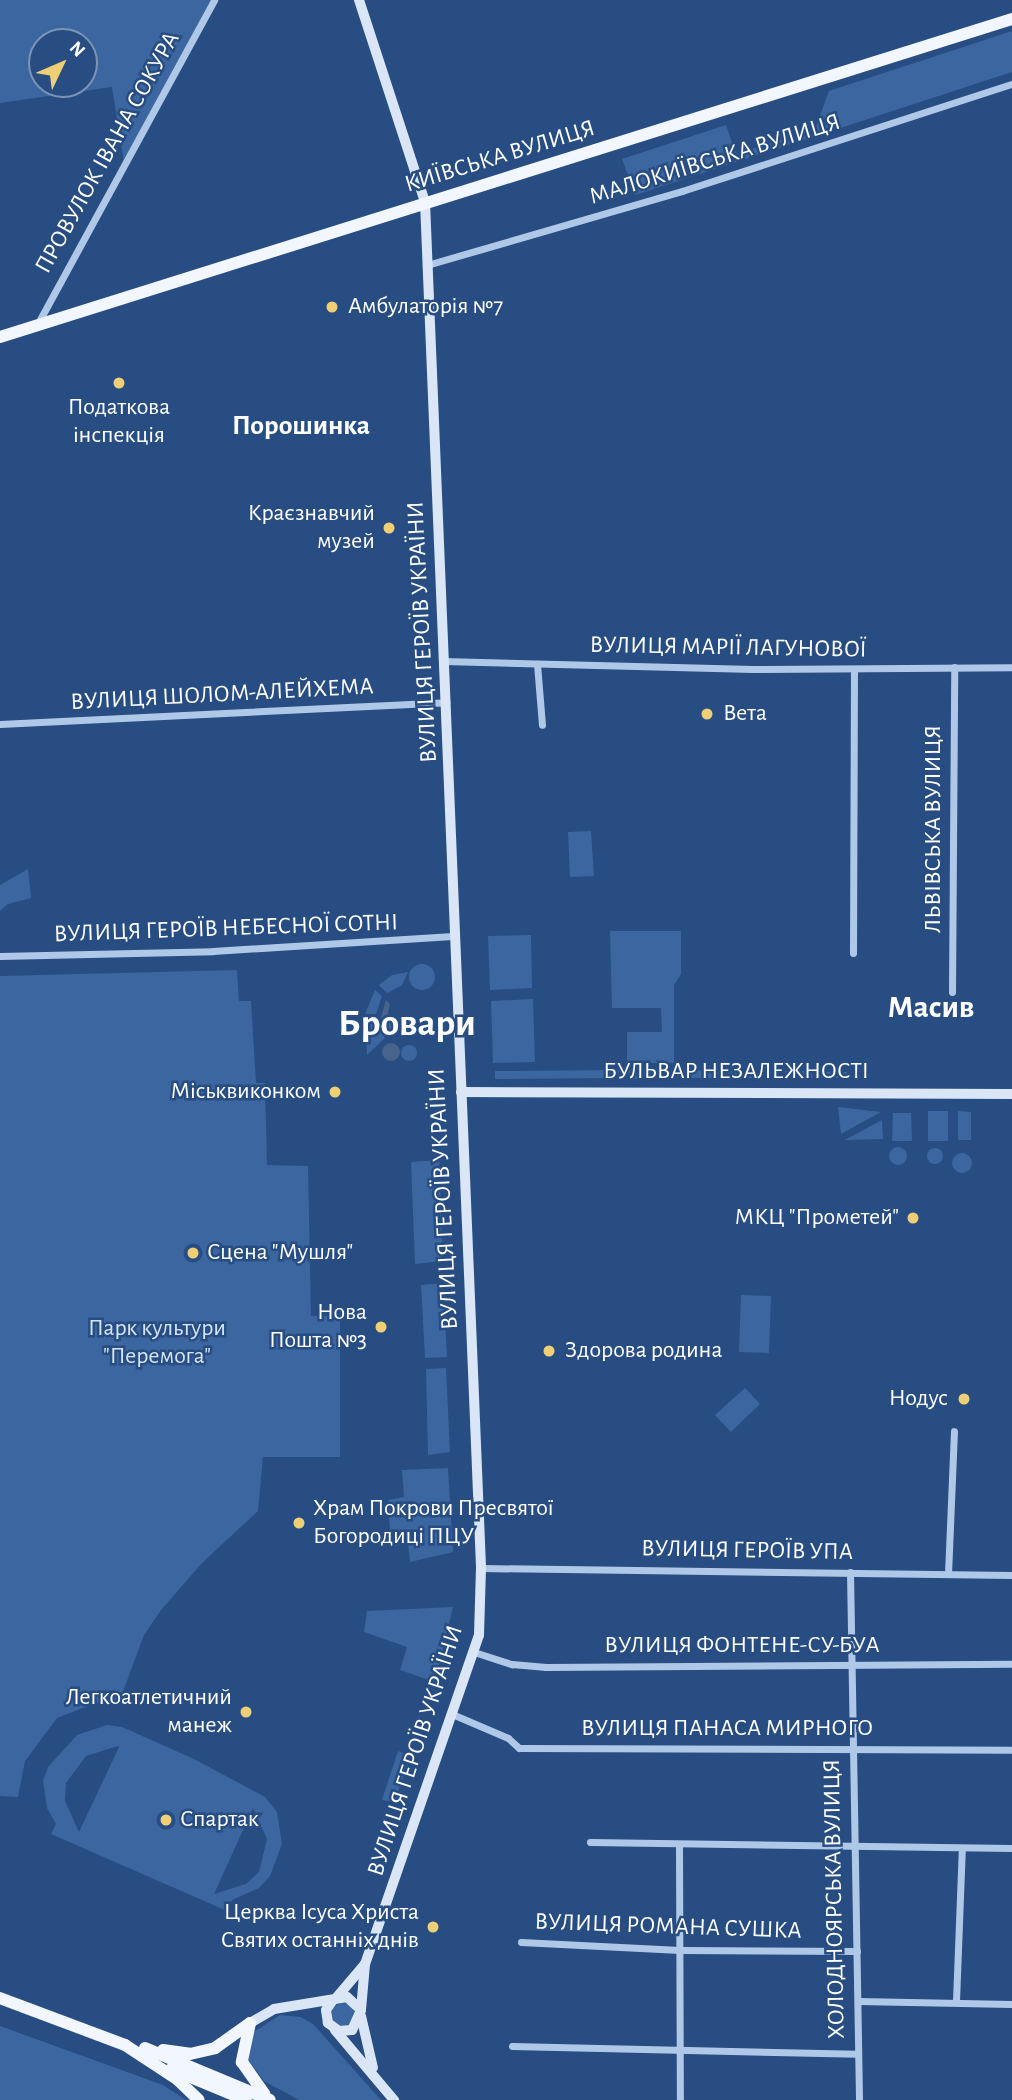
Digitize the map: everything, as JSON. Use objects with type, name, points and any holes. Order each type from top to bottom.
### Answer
[{"type":"main road","name":"ВУЛИЦЯ ГЕРОЇВ УКРАЇНИ","points":[[359,0],[425,202],[481,1568],[480,1635],[365,1964],[361,2012],[367,2049],[379,2080]]},
{"type":"main road","name":"КИЇВСЬКА ВУЛИЦЯ","points":[[0,337],[1012,19]]},
{"type":"main road","name":"БУЛЬВАР НЕЗАЛЕЖНОСТІ","points":[[461,1092],[1012,1094]]},
{"type":"main road","name":"ВУЛИЦЯ ГЕРОЇВ УКРАЇНИ","points":[[335,1998],[365,1964]]},
{"type":"main road","points":[[0,1998],[270,2100]]},
{"type":"main road","points":[[335,1998],[325,2015],[332,2028],[394,2100]]},
{"type":"main road","points":[[143,2052],[198,2053],[215,2048],[269,2011],[335,1998],[351,1998],[361,2012],[352,2030],[332,2028],[292,2008]]},
{"type":"main road","points":[[250,2023],[242,2062],[250,2080],[270,2100]]},
{"type":"main road","points":[[143,2052],[199,2100]]},
{"type":"main road","points":[[143,2052],[246,2100]]},
{"type":"street","name":"ПРОВУЛОК ІВАНА СОКУРА","points":[[36,326],[214,0]]},
{"type":"street","name":"МАЛОКИЇВСЬКА ВУЛИЦЯ","points":[[427,265],[670,195],[1012,84]]},
{"type":"street","name":"ВУЛИЦЯ МАРІЇ ЛАГУНОВОЇ","points":[[443,661],[854,669],[1012,667]]},
{"type":"street","points":[[537,664],[542,725]]},
{"type":"street","name":"ЛЬВІВСЬКА ВУЛИЦЯ","points":[[952,992],[954,667]]},
{"type":"street","points":[[853,953],[854,669]]},
{"type":"street","name":"ВУЛИЦЯ ШОЛОМ-АЛЕЙХЕМА","points":[[0,724],[446,702]]},
{"type":"street","name":"ВУЛИЦЯ ГЕРОЇВ НЕБЕСНОЇ СОТНІ","points":[[0,956],[213,951],[453,936]]},
{"type":"street","points":[[948,1574],[954,1431]]},
{"type":"street","name":"ВУЛИЦЯ ГЕРОЇВ УПА","points":[[481,1568],[1012,1575]]},
{"type":"street","name":"ХОЛОДНОЯРСЬКА ВУЛИЦЯ","points":[[850,1572],[851,1749],[857,1848],[859,2100]]},
{"type":"street","name":"ВУЛИЦЯ ФОНТЕНЕ-СУ-БУА","points":[[474,1652],[512,1664],[547,1667],[1012,1664]]},
{"type":"street","name":"ВУЛИЦЯ ПАНАСА МИРНОГО","points":[[452,1714],[508,1738],[519,1748],[1012,1750]]},
{"type":"street","points":[[590,1842],[679,1846],[1012,1848]]},
{"type":"street","points":[[679,1846],[680,2100]]},
{"type":"street","points":[[956,2001],[962,1848]]},
{"type":"street","name":"ВУЛИЦЯ РОМАНА СУШКА","points":[[521,1942],[680,1950],[856,1951]]},
{"type":"street","points":[[858,2001],[1012,2004]]},
{"type":"street","points":[[512,2046],[681,2053],[857,2054]]},
{"type":"green space","points":[[0,0],[214,0],[124,162],[112,87],[98,89],[98,28],[28,28],[28,98],[35,98],[0,103]]},
{"type":"green space","points":[[1012,31],[1012,72],[635,195],[622,159],[726,125],[736,154],[815,129],[829,91]]},
{"type":"green space","points":[[591,831],[594,876],[570,877],[568,832]]},
{"type":"green space","points":[[28,869],[31,898],[8,904],[0,911],[0,885]]},
{"type":"green space","points":[[610,931],[681,931],[681,974],[674,985],[674,1063],[627,1063],[627,1032],[662,1032],[661,1008],[612,1008]]},
{"type":"green space","points":[[531,935],[532,988],[490,990],[488,936]]},
{"type":"green space","points":[[422,964],[431,968],[435,977],[431,986],[422,990],[413,986],[409,977],[413,968]]},
{"type":"green space","name":"Парк культури \"Перемога\"","points":[[237,970],[239,1001],[251,1001],[256,1083],[265,1083],[267,1165],[308,1166],[311,1316],[340,1316],[340,1457],[263,1457],[258,1511],[202,1563],[161,1610],[144,1635],[118,1705],[96,1703],[57,1718],[25,1761],[18,1797],[0,1796],[0,976]]},
{"type":"green space","points":[[408,972],[402,985],[387,993],[379,985],[392,975]]},
{"type":"green space","points":[[375,990],[382,996],[376,1014],[365,1014]]},
{"type":"green space","points":[[533,999],[535,1062],[493,1063],[491,1001]]},
{"type":"green space","points":[[366,1021],[375,1021],[385,1038],[367,1055]]},
{"type":"green space","points":[[406,1045],[412,1045],[417,1053],[415,1059],[406,1061],[401,1056],[401,1050]]},
{"type":"green space","points":[[620,1070],[617,1078],[495,1079],[495,1071]]},
{"type":"green space","points":[[627,1070],[674,1070],[668,1078],[632,1079]]},
{"type":"green space","points":[[681,1070],[720,1071],[721,1078],[686,1078]]},
{"type":"green space","points":[[726,1071],[755,1071],[755,1078],[727,1078]]},
{"type":"green space","points":[[785,1071],[812,1071],[812,1078],[785,1078]]},
{"type":"green space","points":[[816,1072],[847,1072],[847,1078],[816,1078]]},
{"type":"green space","points":[[838,1107],[881,1112],[841,1134]]},
{"type":"green space","points":[[928,1111],[948,1111],[948,1141],[928,1141]]},
{"type":"green space","points":[[958,1111],[971,1112],[971,1140],[958,1140]]},
{"type":"green space","points":[[893,1113],[911,1113],[912,1141],[892,1141]]},
{"type":"green space","points":[[882,1120],[883,1139],[845,1140]]},
{"type":"green space","points":[[898,1147],[904,1150],[907,1156],[904,1162],[898,1165],[892,1162],[889,1156],[892,1150]]},
{"type":"green space","points":[[932,1148],[938,1148],[943,1156],[941,1162],[932,1164],[927,1159],[927,1153]]},
{"type":"green space","points":[[962,1153],[969,1156],[972,1163],[969,1170],[962,1173],[955,1170],[952,1163],[955,1156]]},
{"type":"green space","points":[[439,1160],[443,1261],[415,1264],[411,1162]]},
{"type":"green space","points":[[443,1283],[447,1357],[425,1358],[421,1285]]},
{"type":"green space","points":[[741,1295],[771,1296],[769,1353],[739,1352]]},
{"type":"green space","points":[[446,1368],[450,1452],[428,1455],[426,1369]]},
{"type":"green space","points":[[745,1388],[760,1404],[731,1432],[715,1415]]},
{"type":"green space","points":[[448,1468],[453,1552],[410,1562],[408,1544],[391,1547],[388,1500],[404,1497],[402,1470]]},
{"type":"green space","points":[[453,1607],[435,1682],[400,1670],[407,1647],[364,1632],[367,1611]]},
{"type":"green space","points":[[107,1725],[122,1727],[194,1759],[265,1797],[277,1812],[282,1844],[270,1876],[259,1888],[232,1900],[227,1911],[51,1834],[56,1824],[47,1808],[43,1781],[48,1767],[77,1735]],"holes":[[[119,1747],[79,1832],[65,1801],[66,1783],[86,1756]],[[253,1808],[267,1839],[259,1872],[246,1884],[214,1894]]]},
{"type":"green space","points":[[398,1751],[411,1756],[394,1802],[382,1800]]},
{"type":"green space","points":[[343,2003],[352,2006],[355,2015],[352,2024],[343,2027],[334,2024],[331,2015],[334,2006]]},
{"type":"green space","points":[[280,2015],[301,2017],[313,2024],[381,2100],[299,2100],[264,2081],[246,2057],[252,2033]]},
{"type":"green space","points":[[0,2026],[163,2085],[186,2100],[0,2100]]},
{"type":"shaded area","points":[[386,1000],[390,1004],[387,1017],[393,1030],[389,1034],[381,1017]]},
{"type":"shaded area","points":[[391,1043],[397,1046],[400,1052],[397,1058],[391,1061],[385,1058],[382,1052],[385,1046]]},
{"type":"place","name":"Амбулаторія №7","points":[[332,307]]},
{"type":"place","name":"Податкова інспекція","points":[[119,383]]},
{"type":"place","name":"Краєзнавчий музей","points":[[389,528]]},
{"type":"place","name":"Вета","points":[[707,714]]},
{"type":"place","name":"Міськвиконком","points":[[335,1092]]},
{"type":"place","name":"МКЦ \"Прометей\"","points":[[913,1218]]},
{"type":"place","name":"Сцена \"Мушля\"","points":[[193,1253]]},
{"type":"place","name":"Нова Пошта №3","points":[[381,1327]]},
{"type":"place","name":"Здорова родина","points":[[549,1351]]},
{"type":"place","name":"Нодус","points":[[964,1399]]},
{"type":"place","name":"Храм Покрови Пресвятої Богородиці ПЦУ","points":[[299,1523]]},
{"type":"place","name":"Легкоатлетичний манеж","points":[[246,1712]]},
{"type":"place","name":"Спартак","points":[[166,1820]]},
{"type":"place","name":"Церква Ісуса Христа Святих останніх днів","points":[[433,1927]]},
{"type":"district","name":"Порошинка","points":[[301,426]]},
{"type":"district","name":"Масив","points":[[931,1007]]},
{"type":"district","name":"Бровари","points":[[407,1025]]}]
